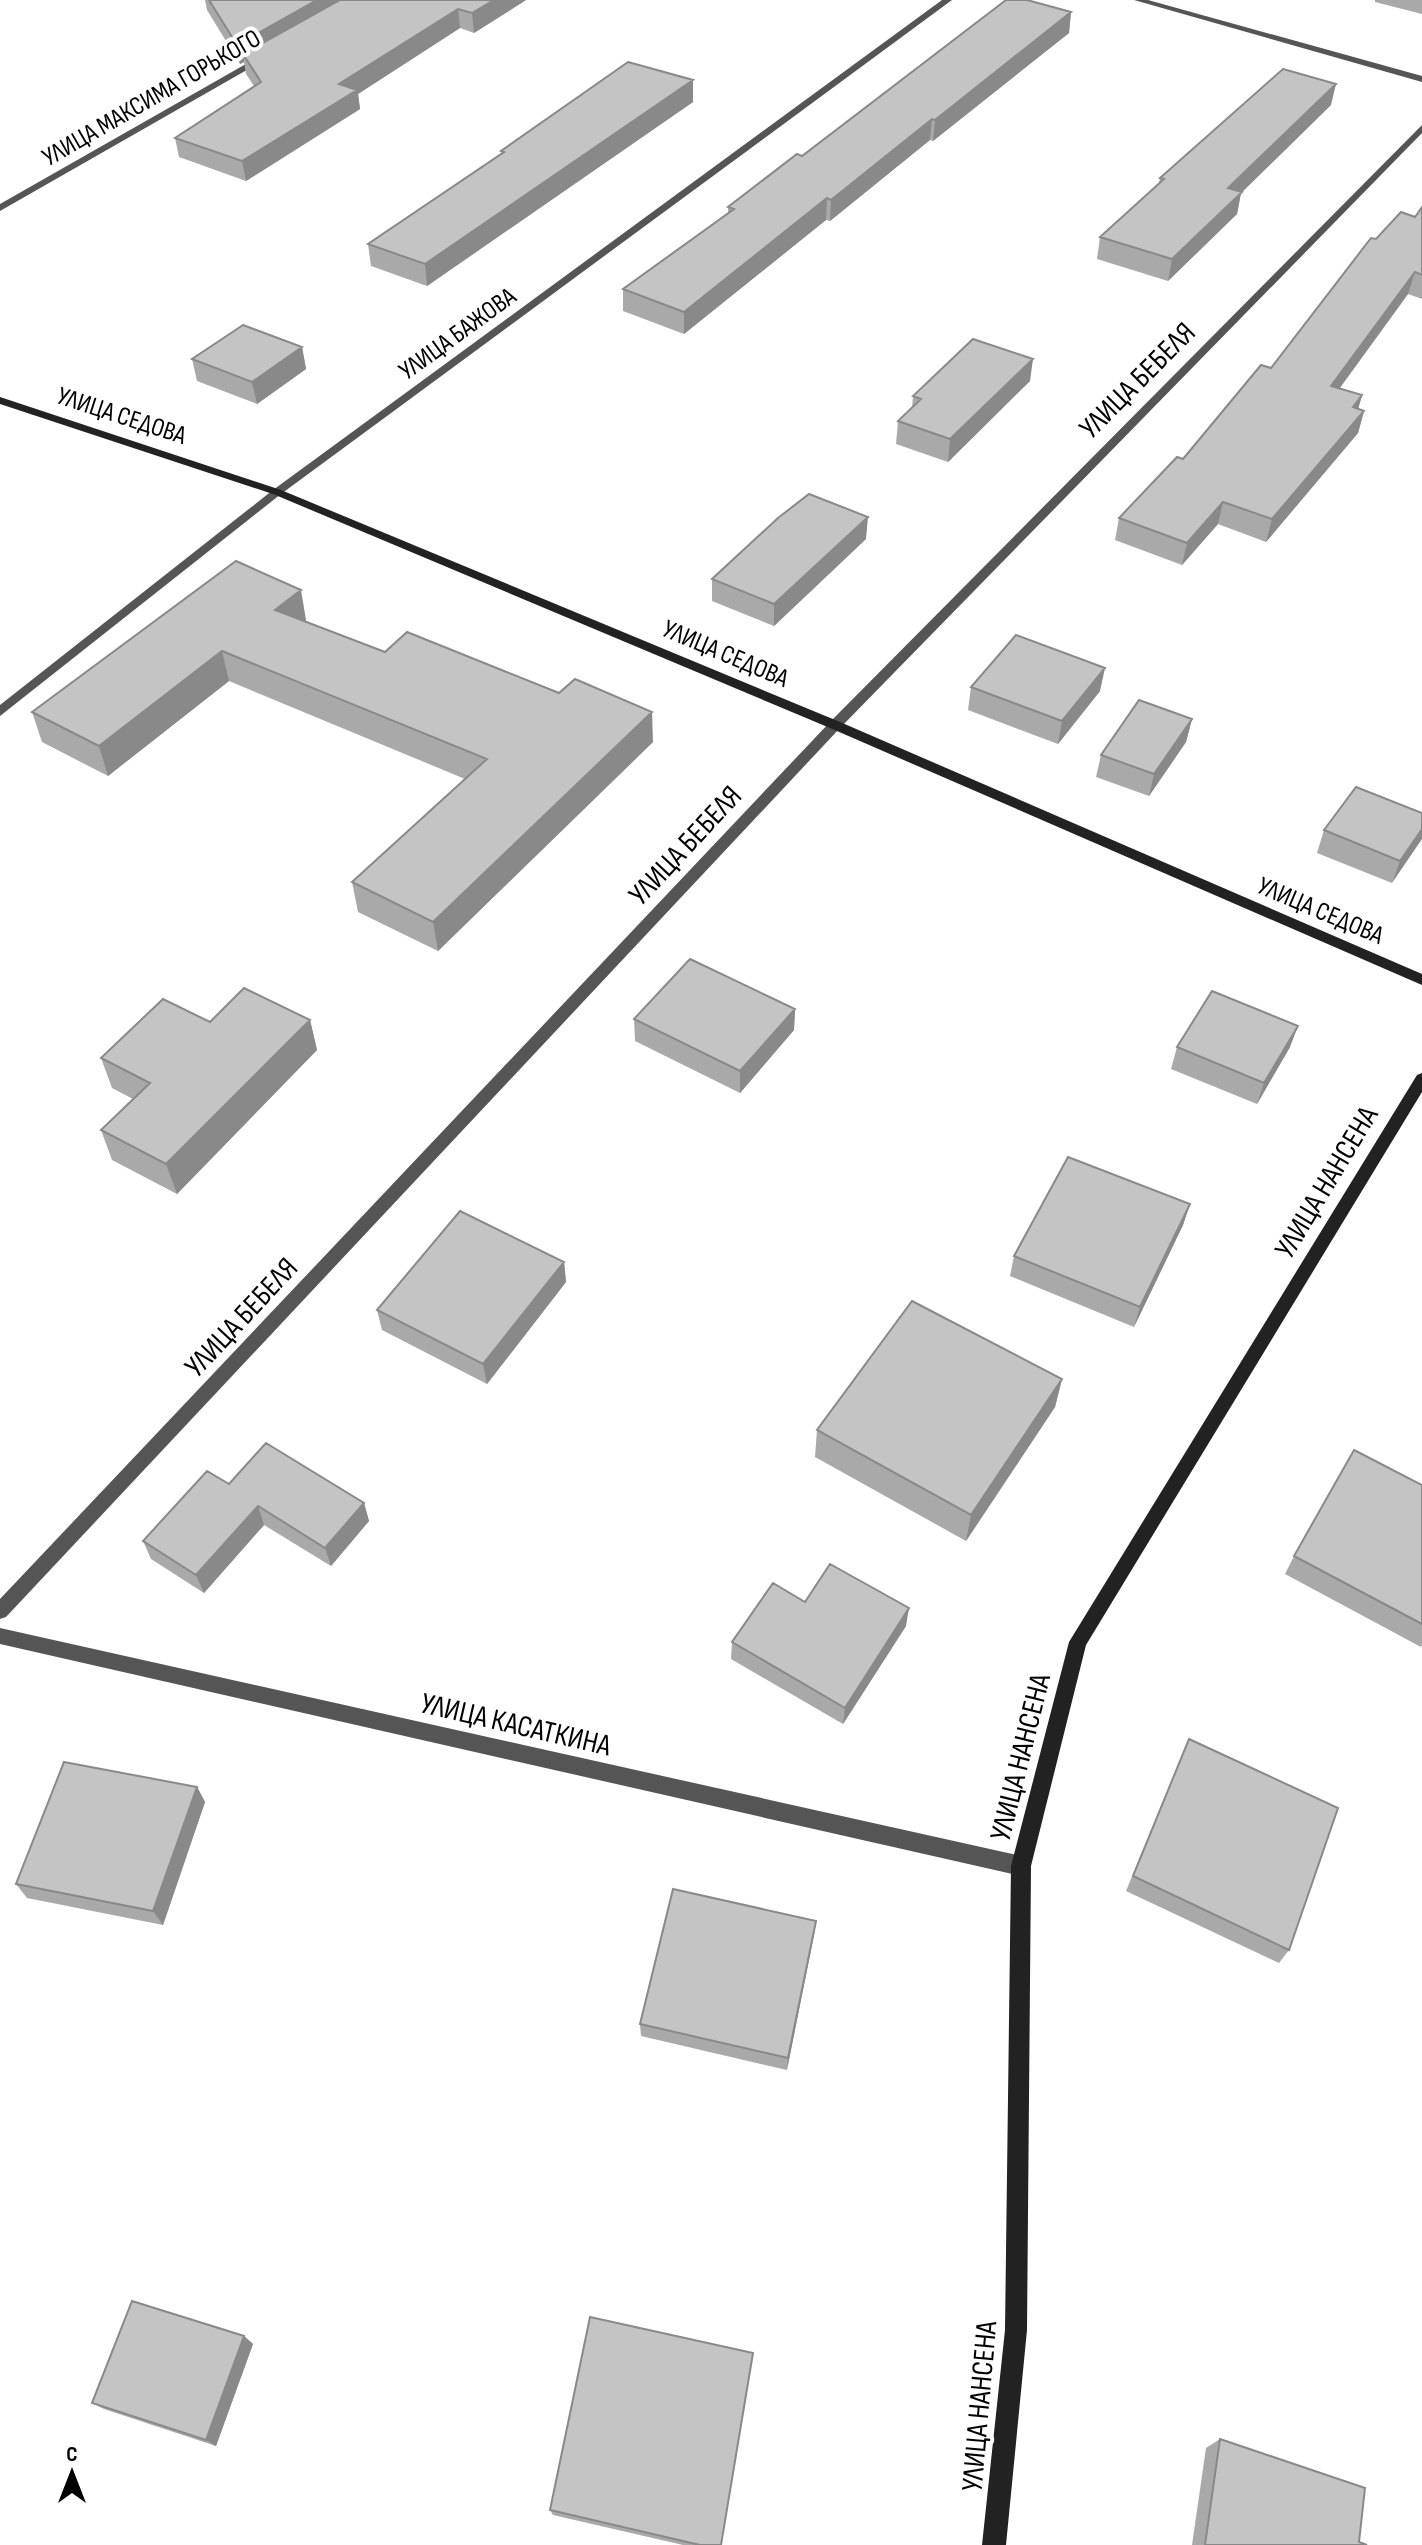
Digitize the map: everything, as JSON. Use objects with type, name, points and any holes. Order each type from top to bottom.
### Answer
[{"type":"street","name":"УЛИЦА БАЖОВА","points":[[0,712],[277,492],[948,0]]},
{"type":"street","points":[[1138,0],[1422,79]]},
{"type":"street","name":"УЛИЦА МАКСИМА ГОРЬКОГО","points":[[0,208],[271,54]]},
{"type":"street","name":"УЛИЦА БЕБЕЛЯ","points":[[0,1611],[835,725],[1422,128]]},
{"type":"street","name":"УЛИЦА СЕДОВА","points":[[0,400],[277,492],[835,725],[1422,980]]},
{"type":"street","name":"УЛИЦА НАНСЕНА","points":[[994,2545],[1016,2330],[1021,1866],[1078,1642],[1422,1079]]},
{"type":"street","name":"УЛИЦА КАСАТКИНА","points":[[0,1636],[1021,1866]]},
{"type":"building","points":[[209,0],[317,0],[237,45]]},
{"type":"building","points":[[340,0],[494,0],[472,13],[458,9],[339,84],[357,90],[242,161],[175,138],[261,82],[243,54]]},
{"type":"building","points":[[1006,0],[1027,0],[1071,12],[831,200],[827,198],[684,312],[623,289],[734,209],[728,207],[797,154],[802,156]]},
{"type":"building","points":[[628,62],[693,80],[425,264],[368,244],[504,152],[501,151]]},
{"type":"building","points":[[1283,69],[1336,84],[1228,188],[1242,192],[1172,259],[1100,237],[1164,179],[1160,178]]},
{"type":"building","points":[[1422,207],[1422,275],[1415,272],[1331,386],[1362,395],[1353,407],[1364,411],[1272,519],[1223,502],[1187,543],[1119,518],[1177,457],[1183,459],[1261,365],[1271,368],[1371,238],[1376,239],[1401,212],[1415,217]]},
{"type":"building","points":[[243,325],[302,347],[252,382],[192,359]]},
{"type":"building","points":[[973,339],[1033,359],[950,439],[898,421],[921,399],[913,396]]},
{"type":"building","points":[[809,494],[868,517],[774,604],[712,579],[778,518]]},
{"type":"building","points":[[236,561],[301,590],[275,610],[385,652],[407,632],[559,693],[575,679],[652,712],[433,922],[352,882],[487,759],[222,651],[99,746],[32,712]]},
{"type":"building","points":[[1016,635],[1105,668],[1062,721],[971,687]]},
{"type":"building","points":[[1139,700],[1192,719],[1154,774],[1101,755]]},
{"type":"building","points":[[1356,787],[1422,813],[1422,829],[1400,861],[1324,830]]},
{"type":"building","points":[[690,959],[795,1009],[740,1071],[634,1019]]},
{"type":"building","points":[[244,988],[310,1020],[166,1164],[101,1130],[150,1083],[101,1058],[163,999],[210,1022]]},
{"type":"building","points":[[1212,991],[1298,1026],[1264,1083],[1177,1047]]},
{"type":"building","points":[[1068,1157],[1190,1204],[1140,1307],[1014,1256]]},
{"type":"building","points":[[460,1211],[564,1262],[483,1364],[377,1310]]},
{"type":"building","points":[[912,1301],[1062,1379],[971,1515],[817,1430]]},
{"type":"building","points":[[266,1443],[364,1503],[325,1548],[258,1506],[196,1575],[143,1541],[207,1471],[229,1484]]},
{"type":"building","points":[[1354,1450],[1422,1485],[1422,1624],[1294,1556]]},
{"type":"building","points":[[830,1564],[909,1608],[845,1708],[732,1642],[773,1583],[805,1602]]},
{"type":"building","points":[[1189,1739],[1338,1808],[1289,1950],[1133,1876]]},
{"type":"building","points":[[64,1762],[197,1787],[153,1911],[16,1884]]},
{"type":"building","points":[[673,1889],[816,1921],[788,2058],[640,2024]]},
{"type":"building","points":[[132,2301],[244,2336],[206,2440],[92,2403]]},
{"type":"building","points":[[590,2317],[753,2353],[721,2545],[700,2545],[550,2510]]},
{"type":"building","points":[[1220,2439],[1365,2488],[1359,2542],[1367,2545],[1205,2545]]}]
